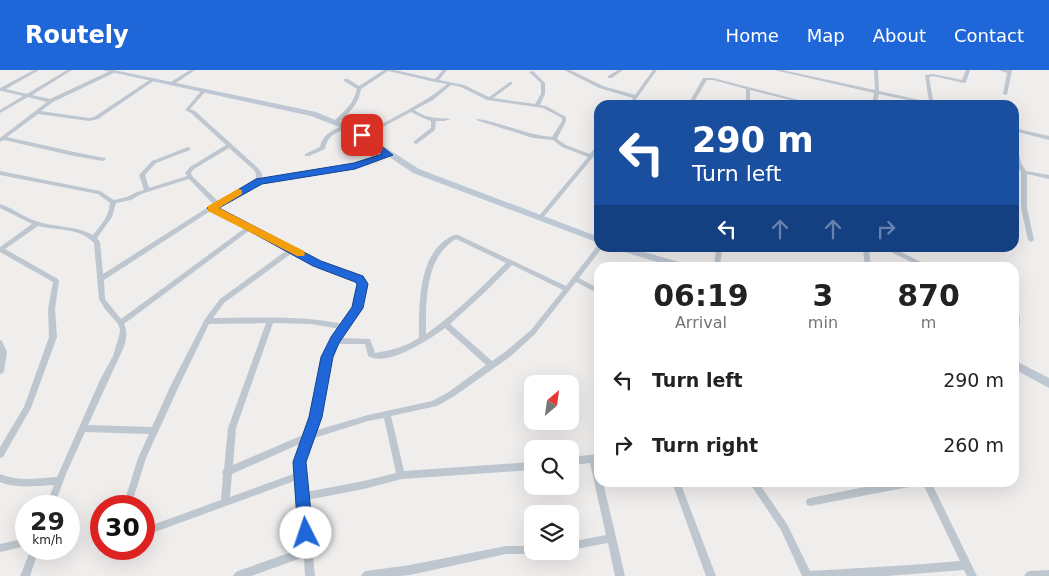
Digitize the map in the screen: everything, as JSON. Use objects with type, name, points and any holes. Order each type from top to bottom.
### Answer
[{"type":"street","points":[[0,90],[37,70]]},
{"type":"street","points":[[0,112],[70,70]]},
{"type":"street","points":[[171,84],[193,70]]},
{"type":"street","points":[[336,122],[354,105],[358,88],[388,70],[462,86],[489,99],[553,110],[564,117],[564,121],[554,139]]},
{"type":"street","points":[[436,81],[445,70]]},
{"type":"street","points":[[566,70],[601,87],[636,97]]},
{"type":"street","points":[[610,77],[621,70]]},
{"type":"street","points":[[634,100],[655,70]]},
{"type":"street","points":[[778,70],[914,100]]},
{"type":"street","points":[[875,100],[877,92],[876,70]]},
{"type":"street","points":[[931,100],[927,76],[933,75],[964,82],[968,70]]},
{"type":"street","points":[[1000,70],[1010,71],[1005,94]]},
{"type":"street","points":[[1,139],[51,101],[108,71],[313,114],[346,126],[416,171],[594,238]]},
{"type":"street","points":[[531,72],[543,83],[544,94],[538,106]]},
{"type":"street","points":[[693,100],[705,79],[712,76],[748,89],[795,100]]},
{"type":"street","points":[[37,112],[89,120],[96,118],[153,80]]},
{"type":"street","points":[[346,80],[358,88]]},
{"type":"street","points":[[365,138],[382,125],[420,106],[451,83]]},
{"type":"street","points":[[489,99],[510,83]]},
{"type":"street","points":[[748,89],[748,100]]},
{"type":"street","points":[[0,90],[51,101]]},
{"type":"street","points":[[204,91],[187,110],[193,112],[256,169],[259,174],[259,182]]},
{"type":"street","points":[[411,110],[418,115],[434,120],[449,119]]},
{"type":"street","points":[[416,142],[432,129],[434,120]]},
{"type":"street","points":[[478,120],[503,125],[536,137],[554,139],[564,146],[591,156]]},
{"type":"street","points":[[307,156],[323,148],[324,139],[346,126]]},
{"type":"street","points":[[1019,131],[1049,138]]},
{"type":"street","points":[[1,139],[103,159]]},
{"type":"street","points":[[230,145],[192,168],[188,173],[215,206],[249,228],[329,269],[359,279],[362,284],[358,308],[335,340],[327,357],[315,417],[299,462],[310,576]]},
{"type":"street","points":[[147,190],[142,175],[146,170],[154,162],[188,149]]},
{"type":"street","points":[[540,218],[594,152]]},
{"type":"street","points":[[100,279],[215,206],[259,182],[355,166],[389,155]]},
{"type":"street","points":[[1019,166],[1022,176],[1024,208],[1031,240]]},
{"type":"street","points":[[0,173],[100,193],[113,202],[129,199],[147,190],[190,177]]},
{"type":"street","points":[[1022,176],[1049,176]]},
{"type":"street","points":[[94,238],[111,215],[113,202]]},
{"type":"street","points":[[0,206],[37,224],[74,230],[94,238],[97,242],[102,299],[106,308],[121,323],[123,332],[120,343],[54,495]]},
{"type":"street","points":[[0,454],[27,408],[53,337],[50,316],[55,296],[56,281],[0,250],[37,224]]},
{"type":"street","points":[[121,323],[249,228]]},
{"type":"street","points":[[423,339],[424,298],[427,278],[434,260],[445,243],[453,237],[458,237],[567,289]]},
{"type":"street","points":[[130,495],[142,458],[174,386],[207,321],[232,292],[293,249]]},
{"type":"street","points":[[226,472],[309,436],[349,423],[434,404],[491,365],[533,332],[596,252]]},
{"type":"street","points":[[635,252],[669,262]]},
{"type":"street","points":[[897,252],[918,262]]},
{"type":"street","points":[[335,340],[366,340],[370,343],[372,354],[379,356],[411,347],[445,324],[488,286],[511,262]]},
{"type":"street","points":[[576,279],[594,289]]},
{"type":"street","points":[[207,321],[313,322],[345,326]]},
{"type":"street","points":[[225,501],[226,472],[232,428],[270,321]]},
{"type":"street","points":[[445,324],[491,365]]},
{"type":"street","points":[[0,343],[2,352],[0,371]]},
{"type":"street","points":[[1019,367],[1049,383]]},
{"type":"street","points":[[387,414],[399,471],[402,475]]},
{"type":"street","points":[[83,428],[154,431]]},
{"type":"street","points":[[579,460],[594,459]]},
{"type":"street","points":[[303,497],[364,485],[402,475],[524,467]]},
{"type":"street","points":[[155,528],[300,475]]},
{"type":"street","points":[[0,478],[6,481],[18,482],[59,481]]},
{"type":"street","points":[[602,487],[620,576]]},
{"type":"street","points":[[678,487],[712,576]]},
{"type":"street","points":[[757,487],[784,527],[807,576],[967,565]]},
{"type":"street","points":[[810,502],[888,487]]},
{"type":"street","points":[[928,487],[972,576]]},
{"type":"street","points":[[579,544],[612,538]]},
{"type":"street","points":[[0,548],[15,545]]},
{"type":"street","points":[[366,576],[410,570],[506,550],[524,550]]},
{"type":"street","points":[[238,576],[307,551]]},
{"type":"street","points":[[25,576],[31,560]]},
{"type":"street","points":[[1029,576],[1049,575]]},
{"type":"slow traffic","points":[[238,192],[212,208],[300,254]]},
{"type":"route","points":[[306,533],[299,462],[315,417],[327,357],[335,340],[358,308],[362,284],[359,279],[329,269],[212,208],[259,182],[355,166],[389,155],[362,135]]}]
